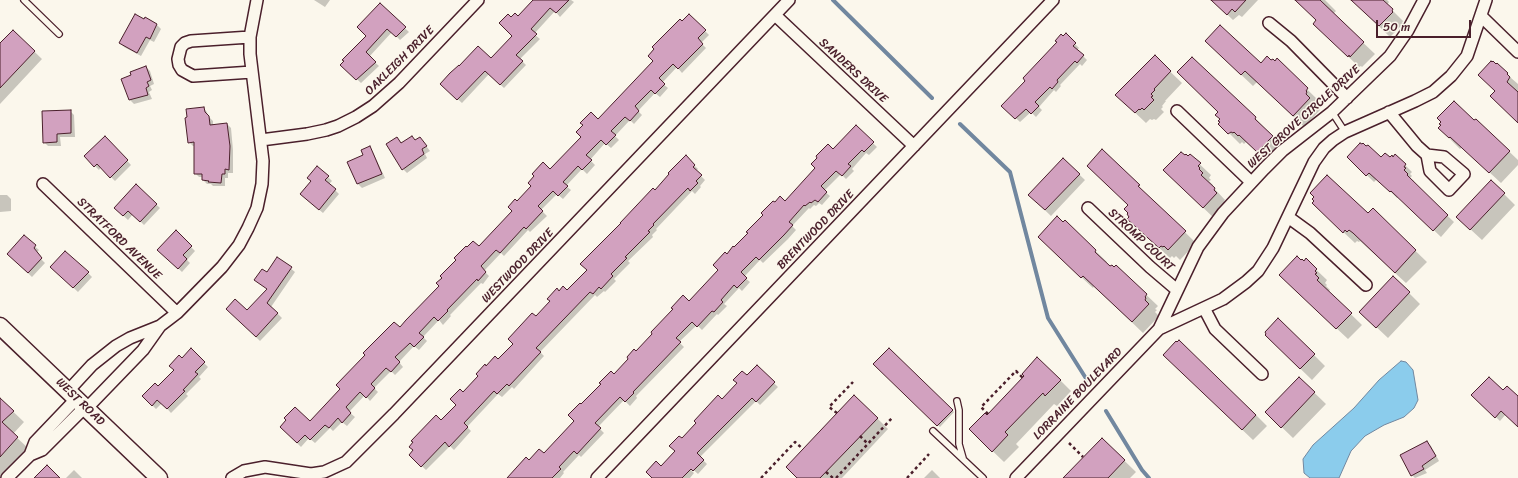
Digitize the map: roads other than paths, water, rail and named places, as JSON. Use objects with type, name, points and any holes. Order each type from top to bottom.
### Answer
[{"type":"main road","name":"WEST ROAD","points":[[0,326],[159,478]]},
{"type":"street","points":[[79,401],[92,365],[116,346],[130,338],[160,326],[177,313],[222,267],[239,245],[257,208],[262,184],[263,161],[262,140],[252,72],[250,37],[257,0]]},
{"type":"street","name":"OAKLEIGH DRIVE","points":[[262,140],[326,130],[338,126],[367,110],[381,100],[478,0]]},
{"type":"street","name":"WESTWOOD DRIVE","points":[[232,478],[244,471],[265,467],[311,474],[324,472],[346,462],[394,414],[789,0]]},
{"type":"street","name":"BRENTWOOD DRIVE","points":[[598,478],[1052,0]]},
{"type":"street","name":"WEST GROVE CIRCLE DRIVE","points":[[1159,329],[1198,247],[1213,224],[1251,182],[1282,151],[1332,112],[1390,56],[1408,30],[1424,0]]},
{"type":"street","points":[[1159,329],[1223,299],[1258,271],[1273,248],[1314,162],[1324,148],[1345,132],[1433,92],[1451,76],[1467,56],[1486,0]]},
{"type":"street","name":"SANDERS DRIVE","points":[[775,15],[914,146]]},
{"type":"street","points":[[1481,16],[1518,52]]},
{"type":"street","points":[[1269,23],[1291,40],[1347,98]]},
{"type":"street","points":[[250,37],[191,41],[185,43],[181,47],[178,58],[179,65],[182,70],[193,76],[252,72]]},
{"type":"street","points":[[1177,111],[1251,182]]},
{"type":"street","points":[[1389,112],[1417,146],[1427,155]]},
{"type":"street","name":"STRATFORD AVENUE","points":[[43,184],[177,313]]},
{"type":"street","name":"STROMP COURT","points":[[1088,208],[1150,267],[1178,290]]},
{"type":"street","points":[[1288,217],[1310,233],[1366,285]]},
{"type":"street","points":[[1204,308],[1215,329],[1262,374]]},
{"type":"street","points":[[7,478],[30,455],[42,450],[79,401],[143,350],[160,326]]},
{"type":"street","name":"LORRAINE BOULEVARD","points":[[1016,478],[1159,329]]},
{"type":"lane","points":[[24,0],[59,34]]},
{"type":"lane","points":[[1332,112],[1345,132]]},
{"type":"lane","points":[[957,401],[959,410],[959,444],[963,459]]},
{"type":"lane","points":[[933,431],[983,478]]},
{"type":"water","points":[[1401,361],[1406,362],[1413,370],[1418,400],[1414,408],[1404,417],[1384,425],[1365,436],[1351,451],[1339,478],[1310,478],[1304,473],[1303,459],[1313,445],[1354,408],[1379,380]]},
{"type":"waterway","points":[[833,0],[932,98]]},
{"type":"waterway","points":[[960,124],[1010,172],[1048,318],[1087,380]]},
{"type":"waterway","points":[[1106,411],[1142,470],[1149,478]]}]
